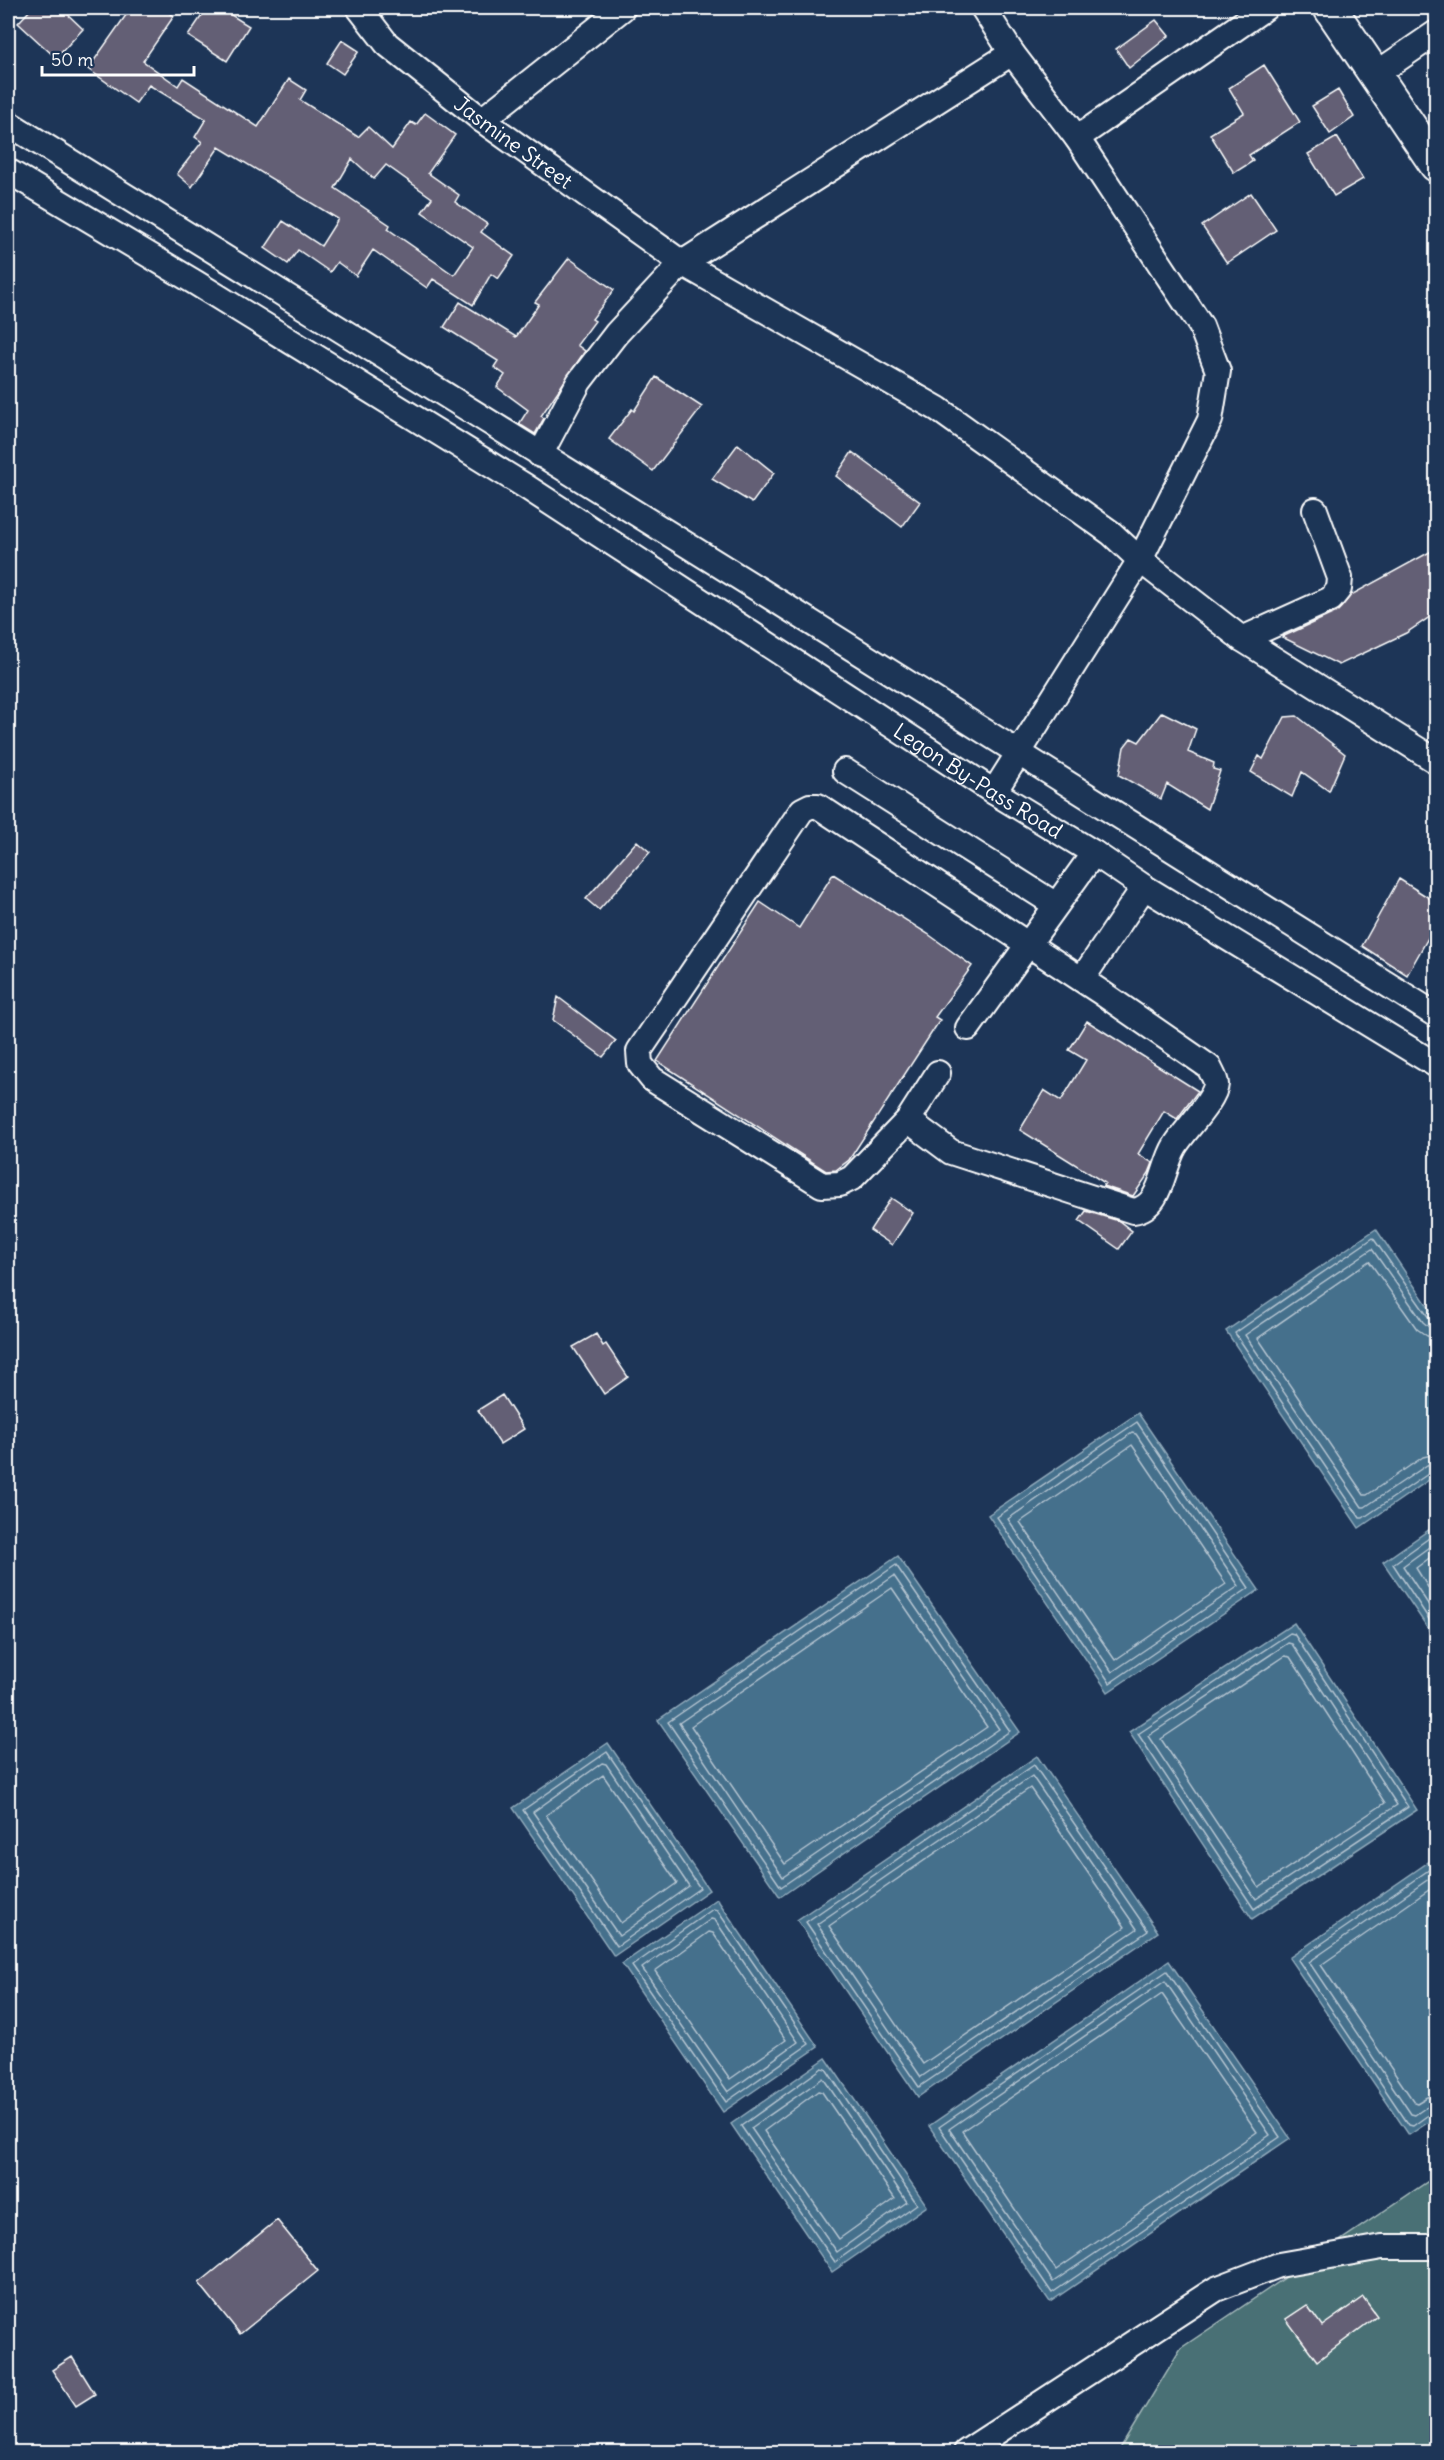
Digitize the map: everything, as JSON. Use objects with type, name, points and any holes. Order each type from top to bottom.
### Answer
[{"type":"main road","points":[[1330,8],[1437,165]]},
{"type":"street","name":"Jasmine Street","points":[[358,8],[387,44],[482,120],[682,263],[938,410],[1111,533],[1140,560],[1242,639],[1437,761]]},
{"type":"street","points":[[482,120],[623,8]]},
{"type":"street","points":[[983,8],[1012,52],[1077,138],[1201,326],[1218,371],[1210,420],[1140,560],[1017,752],[994,792]]},
{"type":"street","points":[[1077,138],[1265,8]]},
{"type":"street","points":[[1376,74],[1437,33]]},
{"type":"street","points":[[540,455],[579,382],[616,334],[682,263],[1012,52]]},
{"type":"street","points":[[8,123],[1437,1015]]},
{"type":"street","name":"Legon By-Pass Road","points":[[8,171],[196,283],[525,486],[994,792],[1094,853],[1144,887],[1437,1065]]},
{"type":"street","points":[[1242,639],[1331,599],[1339,589],[1340,578],[1315,510]]},
{"type":"street","points":[[845,771],[1056,905]]},
{"type":"street","points":[[908,1120],[951,1152],[1133,1210],[1143,1210],[1152,1202],[1175,1146],[1212,1095],[1216,1083],[1209,1067],[1082,979],[818,807],[810,806],[802,810],[639,1051],[640,1064],[652,1079],[822,1185],[840,1184],[852,1178],[908,1120],[938,1073]]},
{"type":"street","points":[[968,1028],[1094,853]]},
{"type":"street","points":[[1082,979],[1144,887]]},
{"type":"street","points":[[966,2452],[1216,2289],[1279,2265],[1382,2247],[1437,2247]]},
{"type":"green space","points":[[1436,2176],[1436,2452],[1118,2452],[1181,2348]]},
{"type":"water","points":[[1376,1229],[1436,1318],[1436,1475],[1359,1528],[1226,1331]]},
{"type":"water","points":[[1138,1413],[1259,1590],[1108,1692],[988,1515]]},
{"type":"water","points":[[1436,1525],[1436,1640],[1383,1562]]},
{"type":"water","points":[[898,1556],[1020,1732],[780,1897],[658,1720]]},
{"type":"water","points":[[1294,1623],[1417,1810],[1252,1919],[1129,1732]]},
{"type":"water","points":[[608,1743],[709,1890],[614,1956],[513,1808]]},
{"type":"water","points":[[1037,1756],[1158,1932],[918,2097],[797,1920]]},
{"type":"water","points":[[1436,1857],[1436,2117],[1409,2135],[1289,1958]]},
{"type":"water","points":[[717,1899],[818,2047],[723,2112],[622,1964]]},
{"type":"water","points":[[1169,1961],[1290,2138],[1050,2302],[929,2126]]},
{"type":"water","points":[[826,2058],[927,2206],[832,2272],[731,2124]]},
{"type":"building","points":[[32,8],[61,8],[83,29],[56,58],[18,23]]},
{"type":"building","points":[[131,8],[162,8],[174,16],[143,61],[178,86],[183,78],[258,127],[289,79],[306,90],[300,100],[358,137],[368,127],[392,149],[411,122],[416,125],[425,113],[455,135],[428,173],[459,195],[455,202],[487,224],[481,232],[514,256],[498,279],[491,274],[473,305],[433,279],[427,288],[373,250],[356,276],[337,262],[330,272],[298,250],[288,264],[265,248],[283,221],[321,246],[338,219],[219,147],[192,187],[177,174],[202,142],[195,137],[206,119],[149,85],[136,103],[88,69]],"holes":[[[352,159],[374,179],[386,165],[432,198],[422,212],[473,247],[454,275],[388,229],[390,225],[335,188]]]},
{"type":"building","points":[[207,8],[220,8],[249,26],[227,61],[188,36]]},
{"type":"building","points":[[1156,20],[1169,36],[1129,68],[1116,49]]},
{"type":"building","points":[[342,40],[359,51],[343,74],[327,63]]},
{"type":"building","points":[[1264,65],[1300,122],[1249,155],[1253,161],[1234,173],[1210,134],[1244,113],[1229,88]]},
{"type":"building","points":[[1338,90],[1354,117],[1330,134],[1312,106]]},
{"type":"building","points":[[1337,137],[1363,179],[1334,196],[1308,154]]},
{"type":"building","points":[[1251,193],[1276,230],[1227,263],[1202,226]]},
{"type":"building","points":[[569,258],[614,290],[592,319],[595,321],[577,345],[585,351],[541,416],[544,418],[535,434],[519,424],[528,410],[497,387],[505,375],[494,367],[498,361],[444,327],[460,302],[516,337],[539,304],[535,302]]},
{"type":"building","points":[[656,377],[702,407],[653,471],[609,439],[632,409],[634,411]]},
{"type":"building","points":[[738,444],[774,473],[752,503],[712,479]]},
{"type":"building","points":[[852,452],[920,502],[902,527],[836,476]]},
{"type":"building","points":[[1437,548],[1437,612],[1406,633],[1339,665],[1282,637],[1337,612],[1351,595]]},
{"type":"building","points":[[1162,712],[1196,729],[1188,752],[1214,763],[1213,769],[1220,771],[1207,809],[1167,784],[1161,799],[1119,775],[1124,747],[1131,738],[1139,742]]},
{"type":"building","points":[[1297,716],[1345,754],[1329,791],[1302,772],[1292,797],[1251,772],[1259,756],[1263,759],[1285,717]]},
{"type":"building","points":[[637,841],[650,852],[599,910],[586,899]]},
{"type":"building","points":[[833,874],[928,934],[972,966],[935,1017],[940,1020],[849,1160],[836,1170],[826,1171],[657,1061],[760,902],[799,928]]},
{"type":"building","points":[[1399,879],[1437,903],[1437,922],[1407,975],[1362,946]]},
{"type":"building","points":[[558,997],[616,1041],[603,1057],[553,1020]]},
{"type":"building","points":[[1087,1021],[1198,1091],[1177,1119],[1164,1111],[1138,1154],[1153,1163],[1133,1196],[1103,1186],[1105,1183],[1020,1130],[1044,1090],[1061,1101],[1086,1060],[1069,1050]]},
{"type":"building","points":[[891,1198],[913,1213],[892,1245],[870,1230]]},
{"type":"building","points":[[1086,1211],[1119,1221],[1132,1231],[1119,1249],[1079,1221]]},
{"type":"building","points":[[596,1334],[603,1346],[606,1344],[628,1377],[604,1394],[573,1347]]},
{"type":"building","points":[[502,1395],[524,1429],[500,1444],[478,1410]]},
{"type":"building","points":[[277,2220],[318,2271],[240,2334],[199,2283]]},
{"type":"building","points":[[1363,2297],[1377,2316],[1317,2361],[1286,2319],[1307,2305],[1322,2326]]},
{"type":"building","points":[[72,2357],[95,2394],[76,2406],[52,2370]]}]
